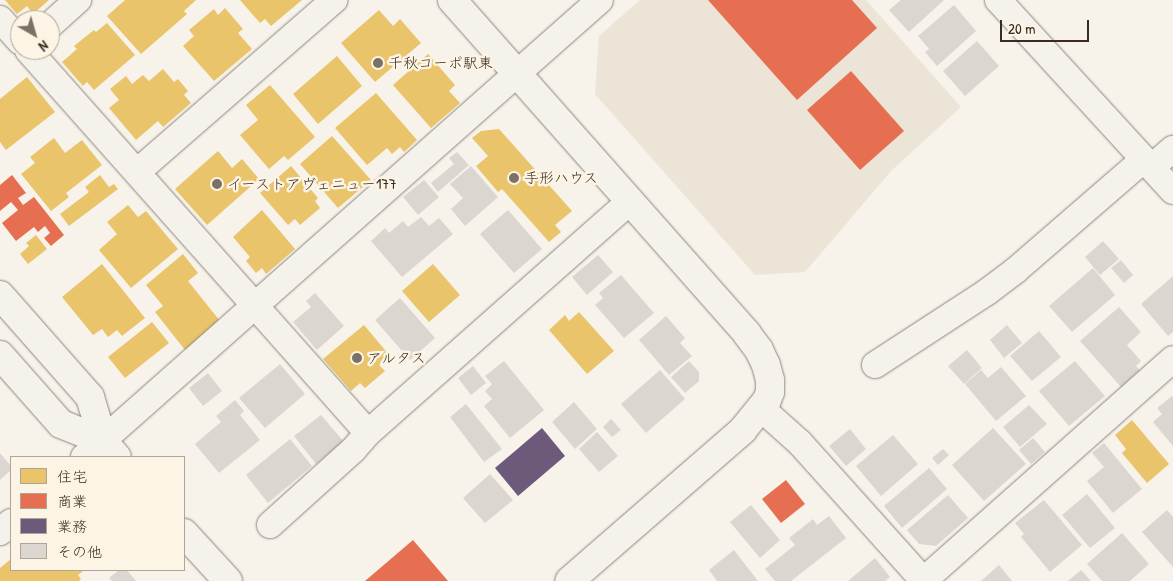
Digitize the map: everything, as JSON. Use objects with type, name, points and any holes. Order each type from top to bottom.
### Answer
[{"type":"street","points":[[60,16],[78,0]]},
{"type":"street","points":[[137,172],[334,0]]},
{"type":"street","points":[[452,0],[629,202],[748,334],[766,365],[770,392],[762,409],[743,430],[569,581]]},
{"type":"street","points":[[102,452],[256,306],[600,0]]},
{"type":"street","points":[[998,0],[1173,191]]},
{"type":"street","points":[[0,19],[10,30]]},
{"type":"street","points":[[37,60],[368,433]]},
{"type":"street","points":[[874,365],[1016,270],[1148,163],[1173,149]]},
{"type":"street","points":[[270,525],[354,449],[368,433],[629,202]]},
{"type":"street","points":[[0,295],[90,397],[102,452]]},
{"type":"street","points":[[0,354],[61,424],[102,452]]},
{"type":"street","points":[[762,409],[800,443],[924,581],[1173,358]]},
{"type":"street","points":[[0,532],[10,523]]},
{"type":"street","points":[[185,533],[228,581]]},
{"type":"shaded area","points":[[640,0],[866,0],[961,107],[892,170],[805,272],[755,275],[595,94],[599,36]]},
{"type":"building: 住宅","points":[[5,0],[49,0],[38,10],[30,10],[27,6],[22,10],[14,10]]},
{"type":"building: 住宅","points":[[125,0],[196,0],[184,11],[187,14],[141,54],[107,16]]},
{"type":"building: 住宅","points":[[240,0],[302,0],[271,26],[265,19],[260,23]]},
{"type":"building: 住宅","points":[[225,8],[243,29],[238,33],[252,49],[214,81],[183,46],[194,36],[189,30],[214,9],[218,15]]},
{"type":"building: 住宅","name":"千秋コーポ駅東","points":[[379,10],[393,26],[400,19],[421,43],[375,82],[341,43]]},
{"type":"building: 住宅","points":[[107,23],[135,55],[94,90],[87,82],[83,86],[62,62],[77,49],[74,46],[94,30],[96,32]]},
{"type":"building: 住宅","points":[[428,54],[455,85],[449,91],[460,103],[431,128],[393,85]]},
{"type":"building: 住宅","points":[[337,56],[362,86],[318,124],[293,94]]},
{"type":"building: 住宅","points":[[163,69],[174,82],[178,79],[188,91],[184,95],[191,103],[163,127],[158,121],[136,140],[109,108],[119,100],[110,89],[126,76],[132,84],[143,75],[149,81]]},
{"type":"building: 住宅","points":[[27,77],[55,112],[6,150],[0,142],[0,99]]},
{"type":"building: 住宅","points":[[270,85],[315,137],[288,160],[284,156],[269,169],[240,135],[258,120],[246,105]]},
{"type":"building: 住宅","points":[[376,93],[417,140],[404,152],[400,147],[392,154],[387,148],[367,165],[335,128]]},
{"type":"building: 住宅","name":"手形ハウス","points":[[499,129],[572,211],[555,225],[561,232],[549,242],[502,189],[498,192],[476,166],[488,156],[472,138],[481,131]]},
{"type":"building: 住宅","points":[[332,136],[371,180],[338,208],[300,164]]},
{"type":"building: 住宅","points":[[54,138],[65,153],[82,140],[102,165],[66,193],[69,197],[51,211],[21,174],[35,163],[30,157]]},
{"type":"building: 住宅","name":"イーストアヴェニュー177","points":[[218,151],[232,168],[242,159],[259,179],[207,225],[175,189]]},
{"type":"building: 住宅","points":[[291,166],[318,198],[315,201],[320,208],[300,225],[295,219],[288,225],[260,193]]},
{"type":"building: 住宅","points":[[100,175],[109,187],[114,184],[118,189],[69,226],[60,214],[89,192],[85,187]]},
{"type":"building: 住宅","points":[[128,205],[138,217],[146,211],[178,249],[131,288],[99,250],[117,234],[107,222]]},
{"type":"building: 住宅","points":[[262,210],[295,249],[266,274],[262,268],[256,273],[246,261],[250,257],[233,237]]},
{"type":"building: 住宅","points":[[36,235],[47,249],[28,264],[20,254],[29,246],[26,243]]},
{"type":"building: 住宅","points":[[183,254],[198,273],[188,281],[220,321],[185,350],[155,312],[163,306],[146,285]]},
{"type":"building: 住宅","points":[[102,264],[145,318],[122,336],[117,330],[108,337],[102,329],[93,335],[62,297]]},
{"type":"building: 住宅","points":[[433,264],[460,295],[429,322],[402,291]]},
{"type":"building: 住宅","points":[[579,312],[614,351],[587,374],[549,330],[565,315],[569,321]]},
{"type":"building: 住宅","points":[[152,322],[169,343],[125,378],[108,357]]},
{"type":"building: 住宅","name":"アルタス","points":[[364,325],[390,356],[379,365],[385,371],[365,388],[360,383],[351,391],[323,359]]},
{"type":"building: 住宅","points":[[1132,420],[1169,464],[1147,483],[1122,453],[1126,449],[1115,435]]},
{"type":"building: 住宅","points":[[10,560],[10,571],[83,571],[78,575],[81,579],[79,581],[0,581],[0,568]]},
{"type":"building: 商業","points":[[708,0],[852,0],[877,28],[797,100]]},
{"type":"building: 商業","points":[[851,71],[904,131],[860,170],[807,110]]},
{"type":"building: 商業","points":[[12,175],[26,193],[18,198],[23,205],[34,197],[64,235],[51,246],[44,238],[50,233],[45,226],[38,232],[34,227],[16,241],[2,223],[18,210],[11,202],[0,211],[0,185]]},
{"type":"building: 商業","points":[[786,480],[805,504],[781,523],[762,499]]},
{"type":"building: 商業","points":[[413,540],[448,581],[365,581]]},
{"type":"building: 業務","points":[[542,428],[565,456],[518,496],[495,468]]},
{"type":"building: その他","points":[[901,0],[944,0],[909,32],[889,10]]},
{"type":"building: その他","points":[[954,5],[976,31],[937,66],[925,52],[929,49],[918,36]]},
{"type":"building: その他","points":[[977,41],[999,66],[965,96],[943,71]]},
{"type":"building: その他","points":[[457,152],[469,165],[438,192],[431,183],[454,164],[449,158]]},
{"type":"building: その他","points":[[471,166],[498,197],[465,226],[451,209],[463,198],[450,184]]},
{"type":"building: その他","points":[[424,180],[439,197],[418,215],[403,197]]},
{"type":"building: その他","points":[[508,210],[542,249],[514,273],[480,234]]},
{"type":"building: その他","points":[[421,217],[429,226],[439,218],[453,234],[402,277],[371,241],[385,228],[389,233],[403,221],[408,227]]},
{"type":"building: その他","points":[[1103,241],[1119,259],[1100,275],[1085,257]]},
{"type":"building: その他","points":[[598,255],[613,272],[587,295],[572,277]]},
{"type":"building: その他","points":[[1121,260],[1133,275],[1124,283],[1111,268]]},
{"type":"building: その他","points":[[1093,268],[1115,295],[1072,332],[1049,306]]},
{"type":"building: その他","points":[[621,275],[654,313],[624,338],[595,305],[603,298],[599,293]]},
{"type":"building: その他","points":[[1173,276],[1173,332],[1168,336],[1141,304]]},
{"type":"building: その他","points":[[315,293],[344,326],[317,350],[293,322],[311,307],[306,301]]},
{"type":"building: その他","points":[[400,298],[435,338],[410,360],[375,320]]},
{"type":"building: その他","points":[[1119,307],[1141,332],[1127,345],[1141,361],[1136,366],[1140,370],[1121,387],[1080,341]]},
{"type":"building: その他","points":[[666,316],[685,338],[680,343],[692,356],[669,375],[639,340]]},
{"type":"building: その他","points":[[1007,325],[1022,343],[1004,358],[990,340]]},
{"type":"building: その他","points":[[1039,331],[1061,357],[1032,381],[1010,356]]},
{"type":"building: その他","points":[[967,350],[982,368],[964,384],[948,366]]},
{"type":"building: その他","points":[[504,361],[544,410],[510,438],[484,406],[492,399],[485,391],[492,384],[485,376]]},
{"type":"building: その他","points":[[689,361],[699,372],[699,381],[685,393],[671,377]]},
{"type":"building: その他","points":[[1075,361],[1105,396],[1069,426],[1039,391]]},
{"type":"building: その他","points":[[280,364],[305,394],[265,428],[239,398]]},
{"type":"building: その他","points":[[473,366],[486,383],[471,395],[458,378]]},
{"type":"building: その他","points":[[1001,367],[1026,396],[996,421],[965,384],[981,370],[988,378]]},
{"type":"building: その他","points":[[660,370],[685,399],[646,433],[621,404]]},
{"type":"building: その他","points":[[208,373],[222,391],[203,406],[189,388]]},
{"type":"building: その他","points":[[1172,396],[1173,446],[1153,422],[1162,414],[1157,408]]},
{"type":"building: その他","points":[[235,400],[244,411],[240,415],[260,440],[219,473],[195,444],[221,422],[216,416]]},
{"type":"building: その他","points":[[574,402],[597,429],[575,449],[552,422]]},
{"type":"building: その他","points":[[466,404],[502,449],[484,462],[450,417]]},
{"type":"building: その他","points":[[1029,405],[1047,424],[1020,447],[1003,427]]},
{"type":"building: その他","points":[[321,415],[344,442],[316,464],[294,436]]},
{"type":"building: その他","points":[[611,419],[621,430],[612,437],[603,427]]},
{"type":"building: その他","points":[[993,428],[1026,464],[984,501],[952,465]]},
{"type":"building: その他","points":[[850,429],[866,449],[846,466],[829,446]]},
{"type":"building: その他","points":[[597,432],[618,456],[599,472],[579,449]]},
{"type":"building: その他","points":[[893,435],[918,464],[881,496],[856,466]]},
{"type":"building: その他","points":[[1033,438],[1045,452],[1031,464],[1019,450]]},
{"type":"building: その他","points":[[290,439],[312,466],[268,503],[246,475]]},
{"type":"building: その他","points":[[1104,443],[1142,489],[1113,513],[1087,481],[1104,467],[1092,453]]},
{"type":"building: その他","points":[[943,449],[949,455],[938,465],[932,458]]},
{"type":"building: その他","points":[[0,453],[10,465],[10,471],[0,480]]},
{"type":"building: その他","points":[[929,468],[947,489],[902,528],[884,506]]},
{"type":"building: その他","points":[[490,474],[513,500],[485,523],[463,498]]},
{"type":"building: その他","points":[[1087,494],[1115,528],[1090,548],[1062,515]]},
{"type":"building: その他","points":[[948,495],[968,518],[936,546],[919,544],[907,530]]},
{"type":"building: その他","points":[[1044,500],[1082,545],[1050,572],[1021,537],[1024,534],[1015,523]]},
{"type":"building: その他","points":[[751,505],[780,540],[760,558],[730,522]]},
{"type":"building: その他","points":[[1167,510],[1173,517],[1173,567],[1142,532]]},
{"type":"building: その他","points":[[829,516],[846,538],[791,581],[775,581],[765,569],[795,545],[789,538],[813,519],[817,525]]},
{"type":"building: その他","points":[[1122,533],[1149,564],[1130,581],[1102,581],[1087,564]]},
{"type":"building: その他","points":[[734,550],[758,581],[717,581],[709,570]]},
{"type":"building: その他","points":[[875,558],[890,577],[885,581],[848,581]]},
{"type":"building: その他","points":[[999,565],[1012,581],[981,581]]},
{"type":"building: その他","points":[[1081,570],[1091,581],[1068,581]]},
{"type":"building: その他","points":[[118,571],[128,571],[136,581],[112,581],[109,578]]},
{"type":"place","name":"千秋コーポ駅東","points":[[378,63]]},
{"type":"place","name":"手形ハウス","points":[[514,178]]},
{"type":"place","name":"イーストアヴェニュー177","points":[[217,184]]},
{"type":"place","name":"アルタス","points":[[357,358]]}]
